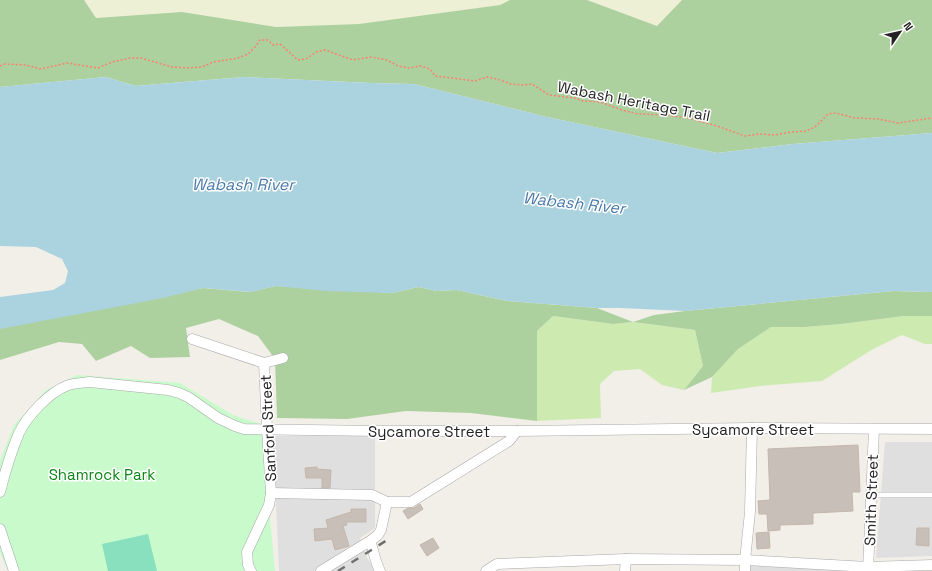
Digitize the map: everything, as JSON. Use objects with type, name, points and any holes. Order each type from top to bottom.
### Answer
[{"type":"street","points":[[192,339],[264,363],[282,358]]},
{"type":"street","name":"Sanford Street","points":[[251,571],[248,565],[247,552],[269,506],[271,493],[264,363]]},
{"type":"street","name":"Sycamore Street","points":[[0,492],[5,470],[20,432],[35,410],[52,394],[66,386],[90,382],[168,390],[179,393],[188,397],[218,418],[244,429],[380,431],[752,428],[932,429]]},
{"type":"street","points":[[745,571],[750,512],[752,428]]},
{"type":"street","name":"Smith Street","points":[[868,569],[874,429]]},
{"type":"street","points":[[271,493],[372,495],[387,502],[411,502],[509,441],[517,431]]},
{"type":"street","points":[[321,571],[378,535],[381,530],[387,502]]},
{"type":"street","points":[[0,529],[14,571]]},
{"type":"street","points":[[370,541],[380,571]]},
{"type":"street","points":[[625,571],[626,559]]},
{"type":"street","points":[[486,571],[498,564],[626,559],[746,560],[868,569],[932,565]]},
{"type":"lane","points":[[871,495],[932,495]]},
{"type":"path","name":"Wabash Heritage Trail","points":[[0,66],[5,64],[26,65],[41,69],[67,63],[98,68],[112,62],[130,58],[141,58],[157,64],[187,68],[238,58],[248,54],[260,40],[268,40],[273,45],[280,44],[298,60],[306,59],[316,52],[325,50],[353,60],[371,57],[387,60],[398,66],[409,68],[420,66],[430,69],[435,76],[475,81],[487,77],[511,84],[532,84],[549,95],[575,98],[583,101],[600,102],[638,114],[666,115],[688,118],[745,136],[759,134],[775,135],[806,131],[814,127],[828,114],[836,113],[855,118],[878,119],[898,123],[932,118]]},
{"type":"shaded area","points":[[375,435],[375,528],[360,538],[367,558],[376,571],[279,571],[273,436]]},
{"type":"shaded area","points":[[885,442],[932,442],[932,556],[876,558]]},
{"type":"shaded area","points":[[741,563],[859,571],[741,571]]},
{"type":"green space","points":[[0,0],[84,0],[96,18],[182,12],[276,27],[359,24],[500,5],[510,0],[587,0],[657,26],[682,0],[932,0],[932,133],[793,144],[717,153],[547,117],[414,84],[244,77],[135,86],[106,77],[0,87]]},
{"type":"green space","points":[[84,0],[510,0],[500,5],[359,24],[276,27],[182,12],[96,18]]},
{"type":"green space","points":[[587,0],[682,0],[657,26]]},
{"type":"green space","points":[[276,286],[393,293],[418,287],[437,291],[457,290],[507,301],[597,308],[633,322],[613,324],[553,316],[537,331],[537,421],[471,413],[406,411],[347,419],[277,418],[275,359],[258,336],[219,319],[186,328],[190,357],[150,358],[131,346],[96,361],[82,344],[59,342],[0,360],[0,328],[203,288],[249,292]]},
{"type":"green space","points":[[893,291],[932,292],[932,316],[904,316],[805,327],[771,327],[738,349],[712,377],[684,390],[703,366],[695,330],[633,322],[654,315],[685,311]]},
{"type":"green space","points":[[553,316],[613,324],[633,322],[695,330],[703,366],[684,390],[662,385],[640,369],[614,371],[600,384],[601,418],[537,421],[537,331]]},
{"type":"green space","points":[[904,316],[932,316],[932,344],[925,344],[902,335],[873,349],[822,381],[760,386],[711,393],[712,377],[738,349],[771,327],[805,327]]},
{"type":"green space","name":"Shamrock Park","points":[[77,375],[180,383],[233,415],[261,424],[275,571],[8,571],[0,552],[0,460],[14,425],[46,390]]},
{"type":"green space","points":[[148,534],[157,571],[108,571],[102,544]]},
{"type":"water","name":"Wabash River","points":[[106,77],[135,86],[244,77],[414,84],[547,117],[717,153],[793,144],[932,133],[932,292],[893,291],[685,311],[597,308],[507,301],[457,290],[437,291],[418,287],[393,293],[326,291],[276,286],[251,292],[203,288],[163,298],[0,329],[0,297],[53,290],[65,283],[68,271],[62,259],[36,247],[0,246],[0,87]]},
{"type":"building","points":[[858,445],[860,492],[852,492],[853,511],[813,513],[813,524],[780,525],[780,530],[768,531],[767,514],[759,514],[758,501],[770,500],[768,449]]},
{"type":"building","points":[[317,467],[317,469],[331,470],[330,488],[322,488],[322,478],[306,478],[305,468]]},
{"type":"building","points":[[420,504],[423,509],[408,519],[403,511],[408,508],[414,508]]},
{"type":"building","points":[[351,509],[366,509],[366,522],[346,522],[347,525],[343,526],[349,546],[335,550],[332,539],[315,541],[314,529],[328,528],[326,520],[351,512]]},
{"type":"building","points":[[917,528],[929,528],[929,546],[916,545]]},
{"type":"building","points":[[769,532],[770,548],[757,549],[756,533]]},
{"type":"building","points":[[433,538],[439,548],[427,556],[420,545]]},
{"type":"railway","points":[[338,571],[392,537]]}]
